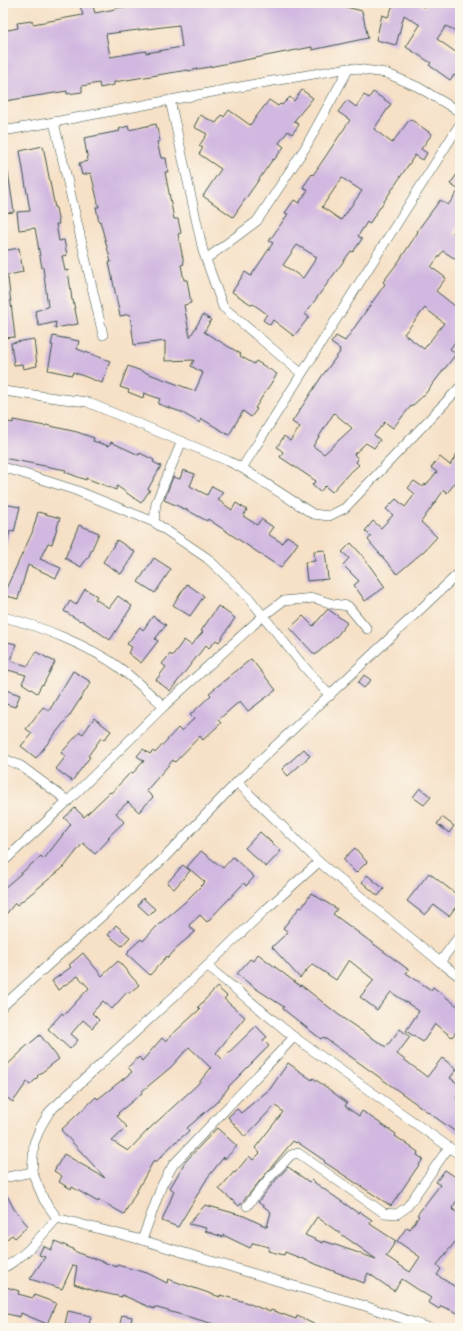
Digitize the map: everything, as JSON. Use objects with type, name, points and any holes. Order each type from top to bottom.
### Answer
[{"type":"street","points":[[206,259],[257,221],[305,148],[349,68]]},
{"type":"street","points":[[3,131],[349,68],[386,73],[418,87],[460,112]]},
{"type":"street","points":[[170,100],[206,259],[223,307],[301,373]]},
{"type":"street","points":[[54,122],[103,335]]},
{"type":"street","points":[[242,468],[460,124]]},
{"type":"street","points":[[3,391],[88,402],[228,460],[313,514],[329,516],[344,508],[460,388]]},
{"type":"street","points":[[154,522],[156,503],[182,441]]},
{"type":"street","points":[[3,467],[75,490],[154,522],[207,558],[249,598],[262,616],[330,696]]},
{"type":"street","points":[[3,1006],[159,862],[237,782],[460,572]]},
{"type":"street","points":[[3,862],[164,706],[262,616],[283,601],[314,598],[333,604],[348,606],[367,629]]},
{"type":"street","points":[[3,617],[50,633],[94,652],[119,668],[164,706]]},
{"type":"street","points":[[3,758],[21,766],[68,800]]},
{"type":"street","points":[[237,782],[319,862],[460,977]]},
{"type":"street","points":[[319,862],[50,1111],[40,1126],[34,1144],[32,1172],[44,1200],[57,1218],[142,1240],[290,1286],[362,1305],[430,1328]]},
{"type":"street","points":[[440,962],[460,935]]},
{"type":"street","points":[[207,966],[294,1037],[460,1155]]},
{"type":"street","points":[[142,1240],[162,1185],[173,1165],[294,1037]]},
{"type":"street","points":[[247,1206],[270,1177],[292,1155],[298,1153],[384,1213],[397,1214],[407,1207],[449,1147]]},
{"type":"street","points":[[3,1178],[32,1172]]},
{"type":"street","points":[[3,1268],[14,1263],[32,1246],[57,1218]]},
{"type":"building","points":[[92,3],[95,13],[115,8],[146,5],[146,3],[330,3],[362,11],[368,38],[312,50],[312,47],[188,71],[114,82],[114,85],[100,88],[99,83],[82,86],[82,92],[67,94],[67,91],[5,101],[3,100],[3,31],[18,28],[17,23],[32,21],[33,24],[83,15],[80,6]],"holes":[[[179,25],[182,47],[110,57],[106,34]]]},
{"type":"building","points":[[394,3],[415,3],[425,7],[427,3],[460,3],[460,33],[446,26],[437,39],[460,55],[460,79],[454,75],[450,80],[429,65],[431,63],[406,47],[420,25],[404,15],[396,45],[376,40],[382,15],[388,17]]},
{"type":"building","points":[[302,90],[313,98],[294,121],[299,125],[292,134],[288,131],[279,143],[284,147],[274,160],[273,159],[233,217],[203,196],[221,169],[199,154],[203,148],[199,146],[207,134],[194,127],[200,115],[216,123],[222,115],[224,117],[229,110],[250,125],[269,100],[278,106],[280,104],[282,105],[290,97],[294,101]]},
{"type":"building","points":[[373,92],[391,104],[374,129],[392,143],[410,119],[432,134],[421,149],[427,153],[423,160],[415,155],[369,224],[367,222],[358,236],[362,239],[353,252],[351,251],[305,314],[309,317],[294,336],[273,320],[270,325],[263,320],[267,314],[232,292],[245,272],[251,276],[273,243],[269,241],[288,214],[285,213],[294,200],[299,203],[308,190],[303,187],[312,174],[313,175],[350,120],[338,112],[347,100],[356,107],[364,95],[369,98]],"holes":[[[342,178],[362,191],[341,220],[322,207]],[[297,245],[317,257],[303,278],[283,265]]]},
{"type":"building","points":[[156,124],[160,141],[157,142],[161,158],[166,158],[168,172],[165,172],[174,219],[178,219],[181,233],[178,234],[184,264],[181,265],[184,280],[187,280],[191,303],[184,305],[190,337],[203,315],[211,320],[204,332],[241,354],[240,356],[254,364],[256,361],[277,374],[255,408],[257,409],[251,417],[243,411],[229,435],[202,419],[200,423],[181,412],[158,404],[160,399],[144,393],[143,398],[120,387],[128,366],[195,391],[203,373],[191,366],[194,360],[165,361],[165,341],[134,345],[130,314],[120,316],[109,262],[111,262],[100,221],[99,222],[96,207],[99,207],[91,173],[82,175],[79,163],[88,161],[84,138],[120,131],[119,129],[128,126],[129,130]]},
{"type":"building","points":[[43,146],[59,224],[56,224],[59,241],[64,240],[67,255],[62,256],[65,271],[68,270],[72,300],[78,324],[55,328],[56,322],[39,326],[35,311],[48,307],[43,267],[42,268],[35,228],[19,230],[17,212],[30,211],[20,151]]},
{"type":"building","points":[[460,170],[460,223],[453,233],[460,237],[460,262],[443,251],[431,267],[446,278],[436,291],[460,310],[460,335],[450,349],[456,354],[425,394],[411,406],[393,428],[385,422],[374,435],[380,440],[374,448],[366,443],[354,454],[358,459],[356,462],[359,465],[352,470],[332,492],[325,486],[320,492],[312,485],[316,481],[280,457],[283,452],[277,447],[284,436],[290,441],[300,427],[292,422],[322,376],[340,352],[340,349],[331,343],[336,336],[345,341],[385,284],[383,282],[399,261],[418,232],[417,231],[440,200],[448,205],[459,190],[450,184]],"holes":[[[425,308],[444,323],[424,349],[404,334]],[[334,413],[352,428],[324,454],[313,446]]]},
{"type":"building","points":[[3,172],[8,172],[14,212],[3,213]]},
{"type":"building","points":[[19,248],[23,272],[3,276],[3,251]]},
{"type":"building","points":[[3,278],[8,278],[15,337],[3,338]]},
{"type":"building","points":[[53,336],[79,341],[77,349],[110,361],[102,383],[73,372],[72,375],[48,370],[53,345],[51,345]]},
{"type":"building","points":[[34,339],[37,366],[23,369],[22,364],[14,365],[11,343]]},
{"type":"building","points":[[13,420],[77,432],[94,438],[93,441],[109,446],[111,442],[139,455],[140,453],[154,460],[153,462],[161,466],[148,489],[150,490],[141,503],[117,486],[116,490],[86,478],[86,480],[65,472],[66,470],[3,458],[3,421],[13,423]]},
{"type":"building","points":[[460,449],[460,477],[447,493],[444,490],[421,522],[437,537],[424,551],[397,574],[368,540],[371,536],[365,531],[373,521],[381,528],[393,515],[386,509],[396,499],[405,507],[415,494],[408,488],[414,481],[423,487],[425,484],[426,485],[437,472],[431,468],[440,457],[450,465]]},
{"type":"building","points":[[183,470],[195,474],[190,486],[207,495],[212,486],[223,492],[218,500],[232,510],[236,503],[247,510],[243,516],[257,525],[261,519],[273,527],[268,534],[282,543],[287,536],[298,543],[281,568],[208,519],[207,521],[164,500],[173,477],[180,479]]},
{"type":"building","points":[[3,504],[20,507],[14,532],[10,531],[6,547],[3,547]]},
{"type":"building","points":[[38,512],[60,518],[52,544],[48,543],[40,559],[61,568],[56,578],[28,565],[18,599],[3,595],[32,533]]},
{"type":"building","points":[[79,525],[99,533],[88,558],[81,567],[65,558]]},
{"type":"building","points":[[117,540],[135,552],[121,574],[103,562]]},
{"type":"building","points":[[351,543],[385,587],[365,601],[354,585],[359,581],[343,565],[349,558],[342,552]]},
{"type":"building","points":[[325,550],[328,579],[307,581],[305,562],[315,561],[314,551]]},
{"type":"building","points":[[154,558],[171,569],[155,593],[138,582]]},
{"type":"building","points":[[187,584],[204,596],[190,616],[173,605]]},
{"type":"building","points":[[85,589],[97,596],[95,599],[109,608],[118,596],[132,606],[110,640],[81,620],[80,621],[64,611],[70,601],[76,605]]},
{"type":"building","points":[[218,606],[235,618],[219,642],[216,640],[209,648],[206,645],[170,691],[156,680],[166,667],[162,664],[170,654],[172,656],[184,640],[191,645],[203,632],[201,631]]},
{"type":"building","points":[[328,609],[347,623],[336,637],[315,655],[290,628],[303,616],[313,626]]},
{"type":"building","points":[[153,616],[166,625],[155,639],[158,641],[141,663],[128,653],[132,647],[127,644],[140,627],[143,630]]},
{"type":"building","points":[[3,641],[16,644],[11,661],[28,666],[36,652],[55,662],[37,693],[22,683],[26,675],[8,670],[5,680],[3,680]]},
{"type":"building","points":[[251,659],[276,690],[248,711],[240,701],[218,720],[221,723],[203,740],[200,736],[175,762],[173,760],[146,791],[153,797],[139,812],[128,802],[116,813],[124,822],[108,837],[110,838],[95,854],[83,843],[64,867],[17,905],[15,903],[3,918],[3,889],[41,856],[44,859],[71,824],[64,818],[75,808],[84,817],[110,792],[111,793],[131,772],[133,773],[144,761],[137,756],[143,749],[150,754],[153,751],[155,753],[178,728],[181,731],[194,719],[190,715],[211,695],[209,693]]},
{"type":"building","points":[[73,671],[91,682],[70,715],[36,758],[21,746],[32,733],[26,729],[43,707],[49,711]]},
{"type":"building","points":[[364,675],[371,680],[364,688],[358,683]]},
{"type":"building","points":[[3,689],[20,695],[15,707],[3,703]]},
{"type":"building","points":[[94,718],[111,731],[104,740],[101,738],[88,756],[90,757],[72,781],[56,769],[66,756],[61,753],[80,732],[83,734]]},
{"type":"building","points":[[304,749],[310,756],[288,776],[282,769]]},
{"type":"building","points":[[420,788],[431,797],[424,805],[413,797]]},
{"type":"building","points":[[442,817],[454,826],[449,833],[437,824]]},
{"type":"building","points":[[260,832],[281,851],[266,867],[245,848]]},
{"type":"building","points":[[355,848],[367,862],[356,873],[343,859]]},
{"type":"building","points":[[201,851],[223,868],[233,857],[254,877],[246,886],[244,883],[207,922],[200,915],[189,925],[195,932],[176,948],[168,958],[167,956],[150,975],[127,954],[129,952],[128,951],[141,939],[143,941],[159,924],[184,903],[205,882],[187,867]]},
{"type":"building","points":[[183,865],[190,871],[174,889],[167,883]]},
{"type":"building","points":[[429,873],[460,897],[460,901],[449,916],[434,905],[425,915],[407,901]]},
{"type":"building","points":[[367,875],[384,889],[378,896],[362,882]]},
{"type":"building","points":[[311,893],[337,909],[333,914],[409,970],[406,973],[431,990],[433,987],[460,1008],[460,1027],[452,1037],[435,1024],[423,1042],[406,1031],[419,1011],[391,992],[377,1010],[360,997],[374,980],[350,961],[348,961],[336,980],[312,964],[300,978],[272,947],[288,932],[283,928],[300,907],[302,908]]},
{"type":"building","points":[[143,898],[155,909],[149,915],[138,905]]},
{"type":"building","points":[[116,925],[130,937],[122,946],[108,935]]},
{"type":"building","points":[[83,953],[102,976],[118,961],[139,985],[129,993],[127,992],[112,1009],[103,1001],[92,1013],[99,1020],[92,1028],[83,1020],[71,1034],[78,1040],[70,1049],[48,1029],[62,1013],[64,1015],[89,988],[78,976],[58,990],[52,981],[71,967],[69,965]]},
{"type":"building","points":[[258,954],[344,1019],[386,1047],[400,1029],[410,1037],[397,1054],[427,1077],[442,1058],[457,1069],[450,1078],[460,1085],[460,1092],[456,1098],[460,1101],[460,1135],[323,1037],[321,1039],[283,1009],[284,1007],[237,974],[250,959],[253,961]]},
{"type":"building","points":[[217,987],[227,996],[224,999],[245,1017],[216,1053],[222,1059],[256,1026],[267,1037],[263,1040],[269,1046],[228,1087],[218,1101],[187,1128],[189,1131],[176,1141],[156,1162],[154,1160],[124,1214],[99,1200],[98,1202],[72,1187],[71,1189],[59,1182],[62,1176],[54,1171],[64,1154],[105,1178],[61,1130],[96,1097],[98,1099],[132,1072],[128,1067],[139,1057],[142,1061],[162,1038],[165,1041],[200,1009],[198,1007]],"holes":[[[189,1047],[211,1068],[197,1085],[149,1129],[128,1151],[112,1141],[127,1127],[117,1116],[119,1114],[118,1113],[171,1067]]]},
{"type":"building","points":[[40,1035],[59,1059],[37,1076],[38,1077],[30,1085],[27,1082],[13,1102],[3,1095],[3,1069]]},
{"type":"building","points":[[288,1063],[312,1080],[313,1078],[326,1087],[347,1103],[345,1106],[359,1116],[362,1111],[396,1134],[395,1136],[418,1152],[417,1155],[423,1159],[391,1206],[324,1162],[325,1161],[297,1142],[296,1143],[293,1141],[239,1206],[219,1189],[249,1156],[253,1160],[260,1153],[255,1148],[283,1112],[275,1105],[245,1137],[228,1117],[237,1109],[241,1113],[270,1089]]},
{"type":"building","points":[[217,1128],[237,1146],[225,1159],[224,1157],[208,1177],[178,1227],[162,1221],[174,1191],[170,1188],[185,1162]]},
{"type":"building","points":[[288,1167],[309,1182],[311,1180],[358,1213],[359,1211],[372,1220],[370,1224],[396,1241],[386,1256],[410,1272],[420,1257],[397,1241],[407,1227],[410,1229],[419,1216],[417,1215],[440,1185],[436,1182],[445,1170],[460,1180],[460,1196],[452,1208],[460,1216],[460,1246],[455,1242],[437,1265],[441,1269],[437,1275],[460,1290],[460,1314],[441,1306],[439,1309],[428,1302],[431,1298],[402,1279],[394,1291],[368,1273],[364,1283],[285,1252],[284,1255],[268,1251],[269,1247],[253,1243],[250,1248],[223,1235],[223,1237],[205,1231],[206,1228],[189,1224],[205,1205],[244,1216],[267,1227],[271,1212],[258,1202]],"holes":[[[317,1217],[376,1259],[324,1241],[323,1243],[305,1235]]]},
{"type":"building","points":[[3,1188],[14,1209],[28,1226],[15,1238],[12,1235],[3,1242]]},
{"type":"building","points":[[55,1241],[81,1254],[117,1267],[117,1265],[147,1273],[167,1283],[168,1279],[220,1297],[220,1295],[245,1302],[270,1312],[271,1310],[296,1319],[297,1316],[322,1328],[233,1328],[225,1325],[224,1327],[154,1307],[154,1309],[122,1295],[122,1297],[95,1291],[74,1284],[77,1266],[73,1265],[62,1289],[30,1279],[45,1257],[39,1255],[43,1246],[51,1250]]},
{"type":"building","points":[[3,1286],[19,1291],[18,1294],[33,1298],[34,1295],[56,1303],[47,1324],[21,1313],[20,1317],[3,1313]]},
{"type":"building","points":[[68,1311],[91,1316],[88,1328],[65,1324]]},
{"type":"building","points":[[122,1315],[132,1317],[130,1328],[119,1328]]}]
